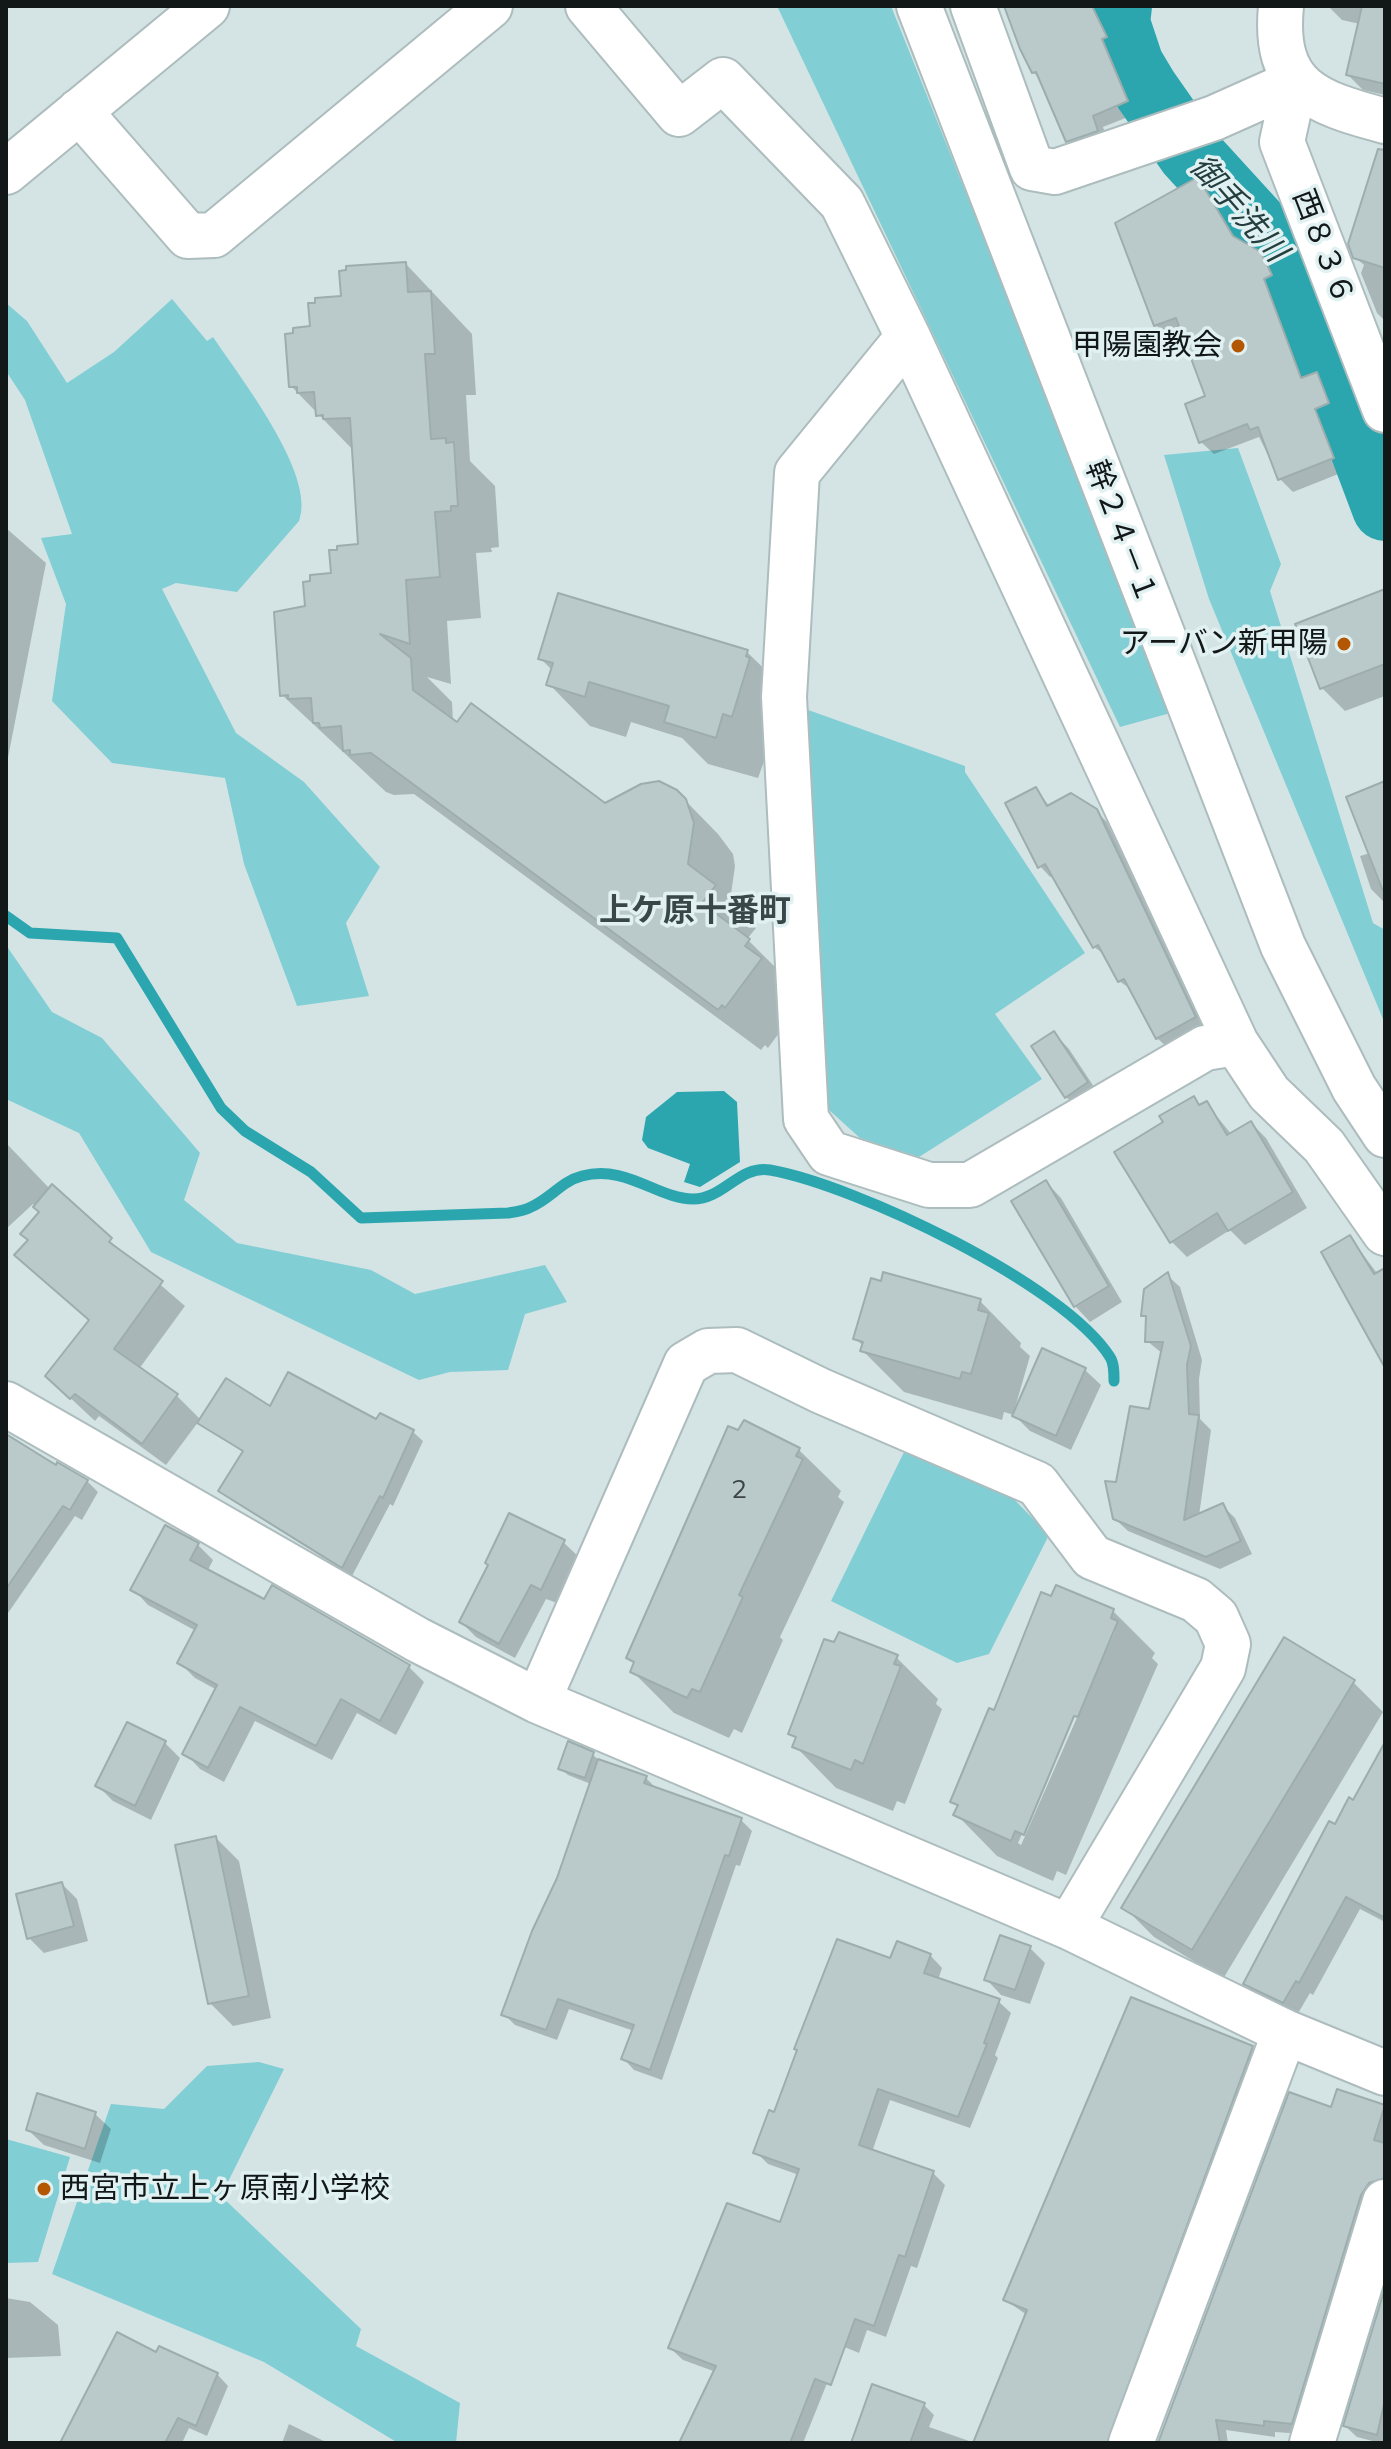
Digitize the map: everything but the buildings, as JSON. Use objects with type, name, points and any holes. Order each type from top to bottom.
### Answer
[{"type":"street","points":[[6,172],[207,6]]},
{"type":"street","points":[[79,111],[188,236],[214,235],[490,6]]},
{"type":"street","points":[[588,6],[679,114],[723,80],[842,203],[908,337],[1236,1043],[1269,1093],[1324,1146],[1385,1233]]},
{"type":"street","name":"幹２４－１","points":[[919,6],[1283,946],[1354,1088],[1385,1135]]},
{"type":"street","points":[[973,6],[1032,168],[1055,172],[1178,131],[1295,82]]},
{"type":"street","points":[[1281,6],[1278,36],[1295,82],[1333,107],[1385,121]]},
{"type":"street","name":"西８３６","points":[[1295,82],[1282,142],[1385,410]]},
{"type":"street","points":[[908,337],[797,473],[784,697],[806,1119],[829,1153],[929,1185],[970,1185],[1205,1048],[1236,1043]]},
{"type":"street","points":[[538,1701],[686,1364],[708,1351],[737,1350],[821,1391],[1037,1484],[1092,1557],[1196,1600],[1216,1617],[1228,1644],[1223,1668],[1069,1927]]},
{"type":"street","points":[[6,1404],[418,1640],[538,1701],[1069,1927],[1285,2032],[1385,2073]]},
{"type":"street","points":[[1131,2443],[1285,2032]]},
{"type":"street","points":[[1312,2443],[1385,2202]]},
{"type":"shaded area","points":[[777,6],[891,6],[1174,712],[1120,727]]},
{"type":"shaded area","points":[[172,299],[207,341],[213,337],[256,400],[287,453],[302,501],[299,521],[237,592],[176,583],[162,589],[236,733],[304,782],[380,867],[346,923],[369,996],[297,1006],[244,864],[225,778],[112,763],[52,701],[66,604],[41,538],[72,534],[25,400],[6,371],[6,303],[27,321],[67,383],[114,352]]},
{"type":"shaded area","points":[[1238,448],[1281,564],[1270,591],[1373,923],[1385,930],[1385,1024],[1209,599],[1164,455]]},
{"type":"shaded area","points":[[797,706],[965,766],[965,772],[1085,953],[995,1014],[1042,1079],[919,1157],[860,1138],[829,1110]]},
{"type":"shaded area","points":[[6,945],[52,1012],[102,1038],[200,1153],[184,1200],[237,1243],[371,1270],[415,1294],[545,1265],[567,1302],[525,1314],[508,1370],[450,1372],[419,1380],[151,1252],[79,1133],[6,1099]]},
{"type":"shaded area","points":[[724,1091],[737,1102],[740,1162],[700,1187],[684,1182],[690,1164],[648,1148],[642,1140],[646,1117],[677,1092]]},
{"type":"shaded area","points":[[906,1448],[1004,1489],[1049,1535],[989,1654],[957,1663],[831,1601]]},
{"type":"shaded area","points":[[259,2062],[284,2069],[221,2196],[361,2329],[356,2346],[460,2403],[456,2443],[398,2443],[264,2362],[52,2274],[111,2104],[164,2109],[207,2066]]},
{"type":"shaded area","points":[[6,2139],[70,2157],[38,2262],[6,2263]]},
{"type":"waterway","name":"御手洗川","points":[[1119,6],[1117,23],[1131,65],[1146,90],[1190,153],[1285,257],[1308,303],[1385,508]]},
{"type":"waterway","points":[[6,916],[30,933],[117,938],[221,1108],[245,1131],[311,1172],[361,1218],[517,1212],[538,1204],[575,1178],[598,1174],[627,1178],[680,1198],[704,1198],[749,1172],[770,1170],[853,1195],[955,1242],[1005,1270],[1049,1299],[1086,1329],[1111,1359],[1114,1381]]},
{"type":"place","name":"甲陽園教会","points":[[1238,346]]},
{"type":"place","name":"アーバン新甲陽","points":[[1344,644]]},
{"type":"place","name":"西宮市立上ヶ原南小学校","points":[[44,2189]]},
{"type":"district","name":"上ケ原十番町","points":[[695,911]]}]
